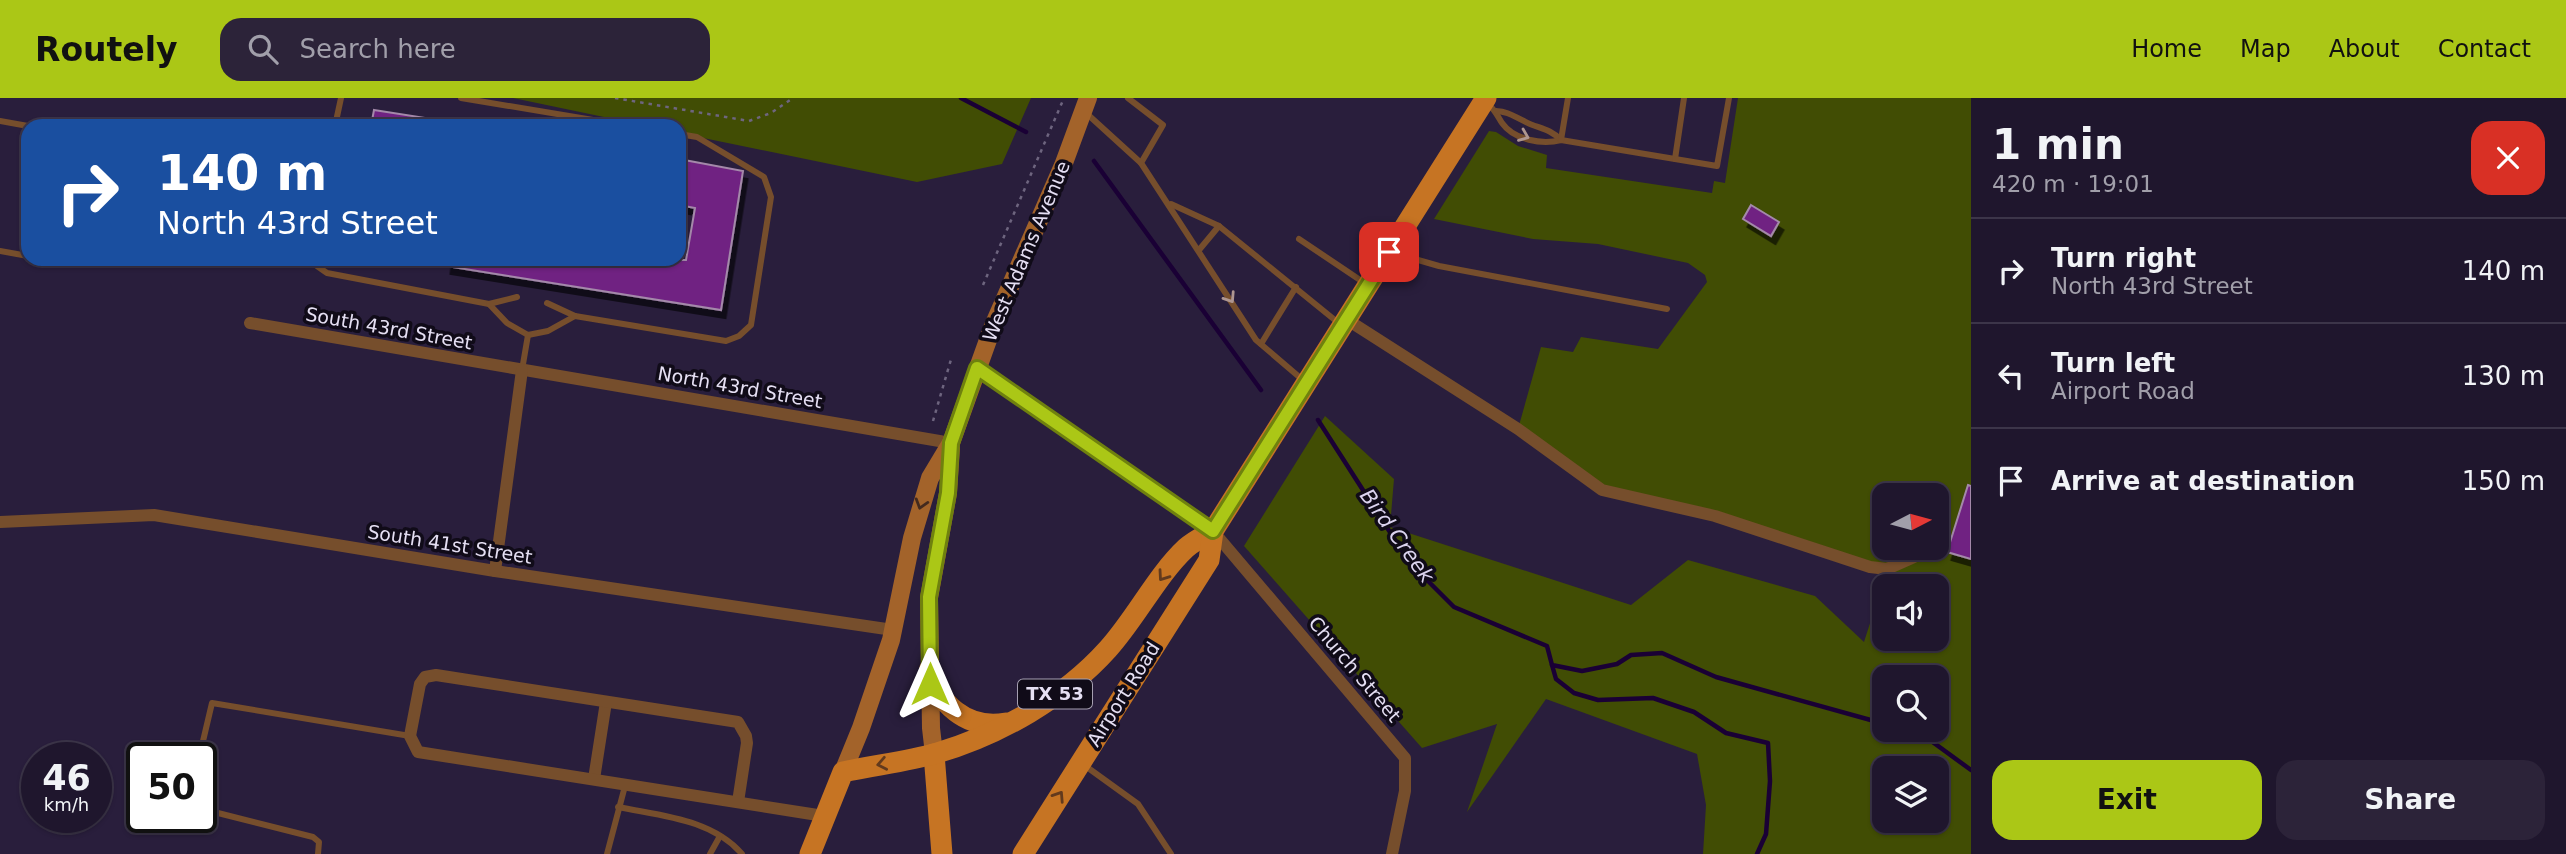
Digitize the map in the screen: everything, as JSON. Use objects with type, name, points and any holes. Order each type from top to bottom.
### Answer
[{"type":"main road","name":"Airport Road","points":[[1023,854],[1209,560],[1213,531],[1344,322],[1488,103]]},
{"type":"main road","name":"West Adams Avenue","points":[[810,854],[861,728],[893,630],[920,508],[930,478],[951,443],[977,368],[1086,104]]},
{"type":"main road","name":"West Adams Avenue","points":[[934,754],[929,597],[948,493],[951,443]]},
{"type":"main road","name":"Airport Road","points":[[843,772],[934,754],[963,745],[1011,722],[1056,693],[1106,651],[1133,619],[1172,563],[1188,546],[1213,531]]},
{"type":"main road","points":[[930,668],[936,690],[950,708],[960,715],[980,723],[1011,722]]},
{"type":"main road","points":[[934,754],[942,854]]},
{"type":"street","points":[[1344,322],[1518,429],[1602,490],[1715,516],[1870,567],[1887,569],[1907,560]]},
{"type":"street","name":"South 43rd Street","points":[[250,323],[523,370]]},
{"type":"street","points":[[977,368],[1213,531]]},
{"type":"street","points":[[495,571],[523,370]]},
{"type":"street","name":"North 43rd Street","points":[[523,370],[951,443]]},
{"type":"street","name":"South 41st Street","points":[[0,522],[154,515],[495,571],[893,630]]},
{"type":"street","name":"Church Street","points":[[1213,531],[1405,758],[1405,791],[1392,854]]},
{"type":"street","points":[[738,802],[747,743],[738,722],[436,676],[425,677],[420,684],[410,736],[418,752],[824,816]]},
{"type":"street","points":[[594,779],[606,702]]},
{"type":"lane","points":[[336,119],[341,98]]},
{"type":"lane","points":[[461,98],[587,119]]},
{"type":"lane","points":[[1128,98],[1163,125],[1141,163]]},
{"type":"lane","points":[[1561,139],[1568,98]]},
{"type":"lane","points":[[1675,159],[1684,98]]},
{"type":"lane","points":[[1488,103],[1503,124],[1521,137],[1548,143],[1561,139],[1717,166],[1730,98]]},
{"type":"lane","points":[[1488,103],[1526,122],[1549,129],[1561,139]]},
{"type":"lane","points":[[1086,104],[1141,163],[1261,344],[1306,383]]},
{"type":"lane","points":[[0,121],[21,125]]},
{"type":"lane","points":[[547,303],[575,316],[726,341],[739,336],[751,325],[771,197],[764,177],[697,137],[686,135]]},
{"type":"lane","points":[[1169,203],[1219,226],[1344,322]]},
{"type":"lane","points":[[1199,250],[1219,226]]},
{"type":"lane","points":[[1299,239],[1368,285]]},
{"type":"lane","points":[[0,251],[21,255]]},
{"type":"lane","points":[[1389,252],[1439,266],[1667,309]]},
{"type":"lane","points":[[317,266],[327,273],[489,304],[517,297]]},
{"type":"lane","points":[[1261,344],[1296,287]]},
{"type":"lane","points":[[489,304],[507,323],[528,335],[548,331],[575,316]]},
{"type":"lane","points":[[523,370],[528,335]]},
{"type":"lane","points":[[203,742],[212,703],[410,736]]},
{"type":"lane","points":[[1080,762],[1138,804],[1171,854]]},
{"type":"lane","points":[[607,854],[625,786]]},
{"type":"lane","points":[[618,807],[701,825],[732,843],[742,854]]},
{"type":"lane","points":[[217,813],[313,836],[319,842],[318,854]]},
{"type":"lane","points":[[710,854],[720,836]]},
{"type":"path","points":[[615,98],[749,121],[771,113],[793,98]]},
{"type":"path","points":[[983,285],[1064,98]]},
{"type":"path","points":[[933,421],[953,356]]},
{"type":"green space","points":[[513,98],[1031,98],[1002,164],[917,182],[686,134],[686,119],[614,119]]},
{"type":"green space","points":[[1738,98],[1971,98],[1971,854],[1703,854],[1706,805],[1697,754],[1546,699],[1467,812],[1497,724],[1422,748],[1244,546],[1325,416],[1394,479],[1390,527],[1631,605],[1688,560],[1815,596],[1864,642],[1872,617],[1872,651],[1949,651],[1949,574],[1886,574],[1887,570],[1602,490],[1518,429],[1541,347],[1573,352],[1581,337],[1658,349],[1707,282],[1705,275],[1688,263],[1598,244],[1533,239],[1434,219],[1489,131],[1496,132],[1518,146],[1547,155],[1546,168],[1712,193],[1714,181],[1725,183]]},
{"type":"building","points":[[374,110],[432,119],[372,119]]},
{"type":"building","points":[[686,160],[743,171],[721,310],[446,266],[686,266],[695,208],[686,206]]},
{"type":"building","points":[[1751,205],[1779,222],[1771,236],[1743,219]]},
{"type":"building","points":[[1968,485],[1971,486],[1971,559],[1950,553],[1950,542]]},
{"type":"waterway","name":"Bird Creek","points":[[961,98],[1026,132]]},
{"type":"waterway","name":"Bird Creek","points":[[1094,161],[1261,390]]},
{"type":"waterway","name":"Bird Creek","points":[[1318,420],[1404,554],[1427,580],[1454,607],[1547,646],[1552,665],[1582,671],[1617,664],[1631,655],[1662,653],[1716,677],[1872,720]]},
{"type":"waterway","points":[[1552,665],[1556,679],[1574,693],[1598,700],[1653,698],[1694,712],[1726,733],[1768,743],[1770,781],[1766,834],[1757,854]]},
{"type":"waterway","name":"Bird Creek","points":[[1933,742],[1971,770]]},
{"type":"route","points":[[930,684],[929,597],[948,493],[951,443],[977,368],[1213,531],[1389,252]]}]
